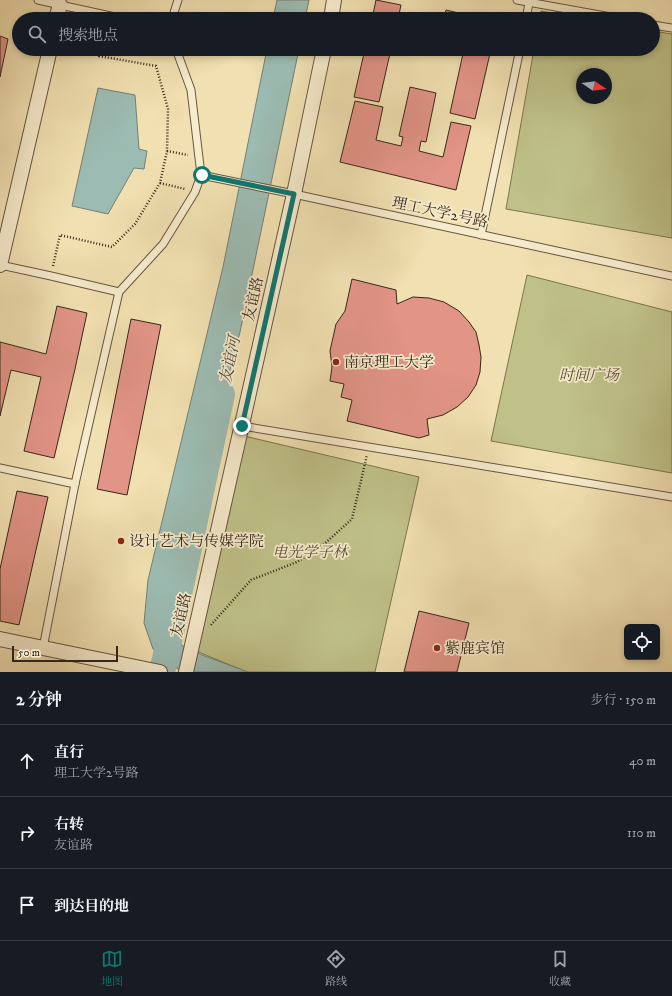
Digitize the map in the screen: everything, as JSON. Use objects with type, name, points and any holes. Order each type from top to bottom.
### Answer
[{"type":"street","points":[[331,12],[334,0]]},
{"type":"street","points":[[58,12],[60,5]]},
{"type":"street","points":[[0,265],[48,56]]},
{"type":"street","name":"友谊路","points":[[186,672],[294,194],[323,56]]},
{"type":"street","points":[[0,639],[160,672]]},
{"type":"lane","points":[[38,0],[92,12]]},
{"type":"lane","points":[[174,12],[178,0]]},
{"type":"lane","points":[[517,0],[581,12]]},
{"type":"lane","points":[[527,12],[529,3]]},
{"type":"lane","points":[[660,25],[672,28]]},
{"type":"lane","points":[[43,648],[76,484],[119,292],[163,244],[195,192],[202,175],[191,90],[179,56]]},
{"type":"lane","points":[[481,234],[519,56]]},
{"type":"lane","name":"理工大学2号路","points":[[202,175],[672,276]]},
{"type":"lane","points":[[0,265],[119,292]]},
{"type":"lane","points":[[242,426],[672,497]]},
{"type":"lane","points":[[0,468],[76,484]]},
{"type":"path","points":[[51,276],[60,235],[112,247],[135,224],[160,183],[167,151],[168,109],[156,66],[99,56]]},
{"type":"path","points":[[167,151],[199,157]]},
{"type":"path","points":[[160,183],[195,192]]},
{"type":"path","points":[[206,630],[251,580],[297,562],[322,546],[352,518],[369,447]]},
{"type":"green space","points":[[660,32],[672,34],[672,238],[506,209],[533,56],[660,56]]},
{"type":"green space","name":"时间广场","points":[[527,275],[672,312],[672,473],[491,441]]},
{"type":"green space","name":"电光学子林","points":[[244,436],[419,477],[375,672],[247,672],[196,651]]},
{"type":"water","points":[[277,0],[309,0],[306,12],[274,12]]},
{"type":"water","points":[[266,56],[298,56],[240,332],[170,599],[170,633],[176,642],[194,652],[248,672],[186,672],[172,666],[153,649],[144,623],[148,580],[223,267]]},
{"type":"water","points":[[98,88],[135,95],[139,149],[147,151],[144,169],[134,168],[108,214],[72,206]]},
{"type":"building","points":[[376,0],[401,5],[400,12],[373,12]]},
{"type":"building","points":[[0,36],[8,39],[0,77]]},
{"type":"building","points":[[363,56],[389,56],[379,102],[354,97]]},
{"type":"building","points":[[462,56],[489,56],[475,119],[450,113]]},
{"type":"building","points":[[410,87],[436,93],[426,142],[421,141],[419,151],[443,157],[451,122],[471,126],[456,190],[340,162],[355,101],[383,107],[376,140],[401,146],[403,137],[399,136]]},
{"type":"building","points":[[352,279],[396,290],[397,304],[413,297],[429,298],[444,302],[459,311],[476,332],[481,357],[480,372],[476,385],[468,397],[457,407],[443,415],[427,419],[429,435],[419,438],[347,421],[352,400],[341,397],[344,384],[330,381],[332,367],[330,351],[336,324],[345,311]]},
{"type":"building","points":[[57,306],[87,313],[54,458],[24,451],[41,377],[11,370],[0,416],[0,342],[46,354]]},
{"type":"building","points":[[131,319],[161,325],[127,495],[97,489]]},
{"type":"building","points":[[17,491],[48,497],[19,625],[0,621],[0,569]]},
{"type":"building","name":"紫鹿宾馆","points":[[419,611],[469,623],[457,672],[404,672]]},
{"type":"waterway","name":"友谊河","points":[[162,672],[222,394]]},
{"type":"place","name":"南京理工大学","points":[[336,362]]},
{"type":"place","name":"设计艺术与传媒学院","points":[[121,541]]},
{"type":"place","name":"紫鹿宾馆","points":[[437,648]]},
{"type":"route","points":[[202,175],[294,194],[242,426]]}]
